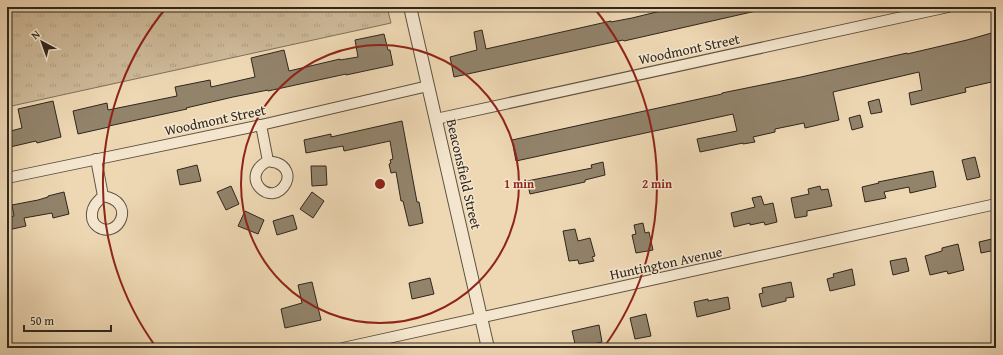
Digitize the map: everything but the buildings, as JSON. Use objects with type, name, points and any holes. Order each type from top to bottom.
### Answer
[{"type":"street","name":"Beaconsfield Street","points":[[410,7],[488,348]]},
{"type":"street","name":"Woodmont Street","points":[[436,119],[948,7]]},
{"type":"street","name":"Woodmont Street","points":[[7,178],[261,125],[428,86]]},
{"type":"street","points":[[261,125],[268,161]]},
{"type":"street","points":[[96,159],[103,196]]},
{"type":"street","name":"Huntington Avenue","points":[[343,348],[996,204]]},
{"type":"green space","points":[[7,7],[387,7],[391,23],[7,107]]}]
